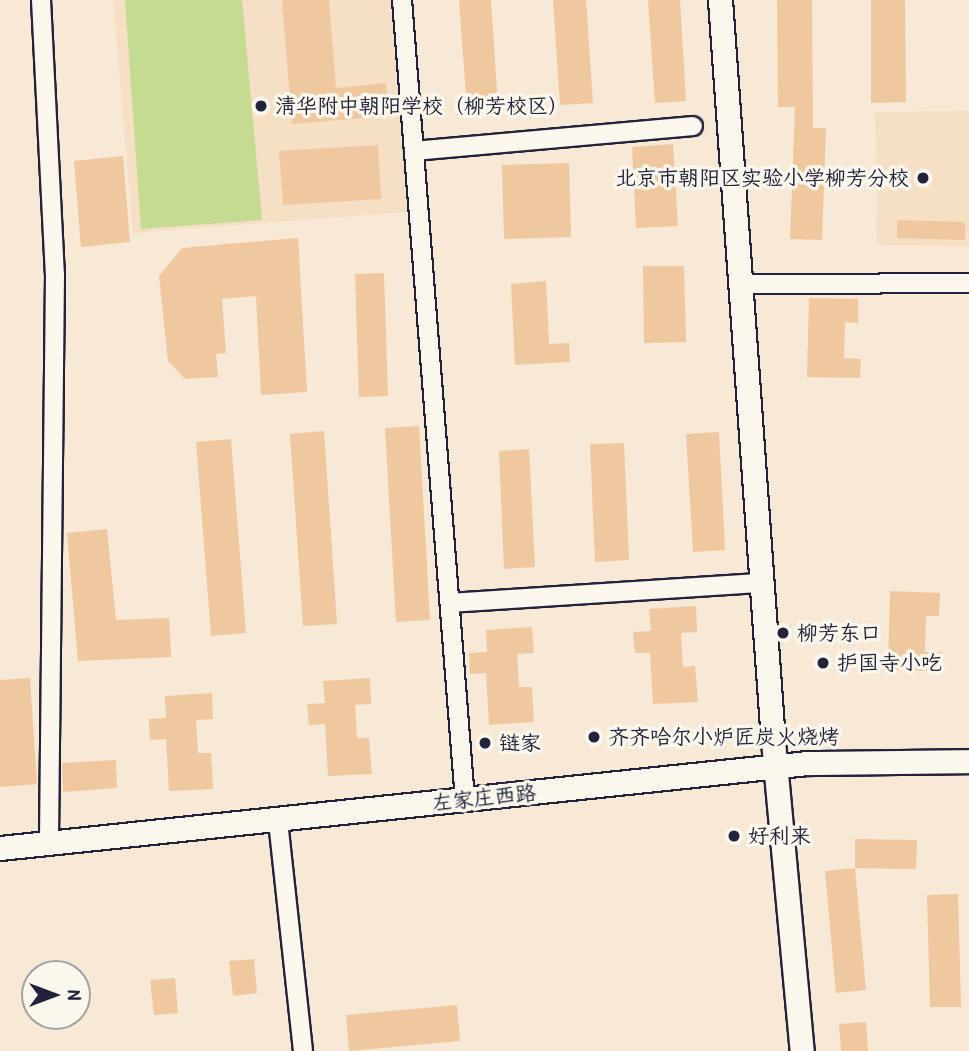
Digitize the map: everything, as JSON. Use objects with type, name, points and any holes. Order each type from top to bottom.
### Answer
[{"type":"street","points":[[41,0],[55,275],[49,843]]},
{"type":"street","points":[[402,0],[465,800]]},
{"type":"street","points":[[720,0],[775,767],[802,1051]]},
{"type":"street","points":[[414,151],[693,126]]},
{"type":"street","points":[[739,284],[969,284]]},
{"type":"street","points":[[450,603],[761,583]]},
{"type":"street","name":"左家庄西路","points":[[0,848],[775,767],[969,761]]},
{"type":"street","points":[[278,821],[303,1051]]},
{"type":"shaded area","name":"清华附中朝阳学校（柳芳校区）","points":[[113,0],[391,0],[407,212],[133,233]]},
{"type":"shaded area","name":"北京市朝阳区实验小学柳芳分校","points":[[969,111],[969,246],[877,245],[875,112]]},
{"type":"green space","points":[[125,0],[242,0],[262,220],[141,229]]},
{"type":"building","points":[[282,0],[329,0],[336,88],[386,83],[389,116],[292,124]]},
{"type":"building","points":[[459,0],[491,0],[498,107],[467,110]]},
{"type":"building","points":[[553,0],[586,0],[593,103],[560,105]]},
{"type":"building","points":[[648,0],[680,0],[686,101],[655,103]]},
{"type":"building","points":[[777,0],[812,0],[813,128],[826,128],[822,240],[790,239],[795,107],[778,107]]},
{"type":"building","points":[[871,0],[905,0],[906,102],[871,103]]},
{"type":"building","points":[[673,144],[678,226],[636,228],[632,147]]},
{"type":"building","points":[[378,145],[381,199],[283,205],[279,151]]},
{"type":"building","points":[[123,156],[130,242],[81,247],[74,161]]},
{"type":"building","points":[[569,163],[571,237],[504,239],[502,165]]},
{"type":"building","points":[[897,220],[965,222],[965,240],[897,238]]},
{"type":"building","points":[[298,238],[307,392],[261,395],[256,296],[222,299],[226,353],[216,354],[218,377],[185,379],[168,361],[159,276],[182,248]]},
{"type":"building","points":[[643,266],[684,266],[686,342],[644,343]]},
{"type":"building","points":[[384,273],[388,396],[359,397],[355,274]]},
{"type":"building","points":[[546,281],[549,344],[569,343],[570,362],[515,365],[511,284]]},
{"type":"building","points":[[809,298],[858,299],[858,323],[845,322],[844,358],[861,359],[860,378],[807,377]]},
{"type":"building","points":[[419,426],[430,620],[396,622],[385,428]]},
{"type":"building","points":[[324,431],[337,624],[303,626],[290,434]]},
{"type":"building","points":[[719,432],[725,550],[693,552],[686,434]]},
{"type":"building","points":[[231,439],[246,633],[211,636],[196,442]]},
{"type":"building","points":[[624,443],[629,560],[595,562],[590,444]]},
{"type":"building","points":[[529,449],[535,567],[504,569],[499,451]]},
{"type":"building","points":[[107,529],[116,620],[169,618],[171,657],[78,661],[67,533]]},
{"type":"building","points":[[890,591],[940,593],[939,616],[926,616],[925,652],[942,652],[942,671],[888,670]]},
{"type":"building","points":[[696,606],[697,632],[681,633],[683,667],[695,666],[698,702],[653,704],[650,653],[635,653],[633,632],[651,631],[649,609]]},
{"type":"building","points":[[532,627],[534,653],[517,654],[519,687],[532,687],[534,722],[489,725],[486,673],[470,674],[469,653],[487,652],[486,630]]},
{"type":"building","points":[[30,678],[37,784],[0,787],[0,680]]},
{"type":"building","points":[[370,678],[371,704],[355,705],[357,738],[369,738],[372,774],[328,776],[325,724],[309,725],[307,704],[325,703],[323,681]]},
{"type":"building","points":[[212,693],[213,719],[196,720],[198,753],[211,753],[213,789],[169,791],[166,739],[150,740],[149,719],[166,718],[165,696]]},
{"type":"building","points":[[116,760],[117,788],[63,792],[62,763]]},
{"type":"building","points":[[855,839],[917,840],[916,869],[855,868]]},
{"type":"building","points":[[855,868],[866,990],[836,993],[825,871]]},
{"type":"building","points":[[958,894],[961,1007],[930,1007],[927,895]]},
{"type":"building","points":[[254,959],[257,993],[233,996],[229,961]]},
{"type":"building","points":[[175,978],[178,1013],[154,1015],[150,980]]},
{"type":"building","points":[[457,1005],[460,1041],[349,1051],[346,1015]]},
{"type":"building","points":[[866,1022],[868,1051],[841,1051],[839,1024]]},
{"type":"place","name":"清华附中朝阳学校（柳芳校区）","points":[[261,106]]},
{"type":"place","name":"北京市朝阳区实验小学柳芳分校","points":[[923,178]]},
{"type":"place","name":"柳芳东口","points":[[783,633]]},
{"type":"place","name":"护国寺小吃","points":[[823,663]]},
{"type":"place","name":"齐齐哈尔小炉匠炭火烧烤","points":[[594,737]]},
{"type":"place","name":"链家","points":[[485,743]]},
{"type":"place","name":"好利来","points":[[734,836]]}]
